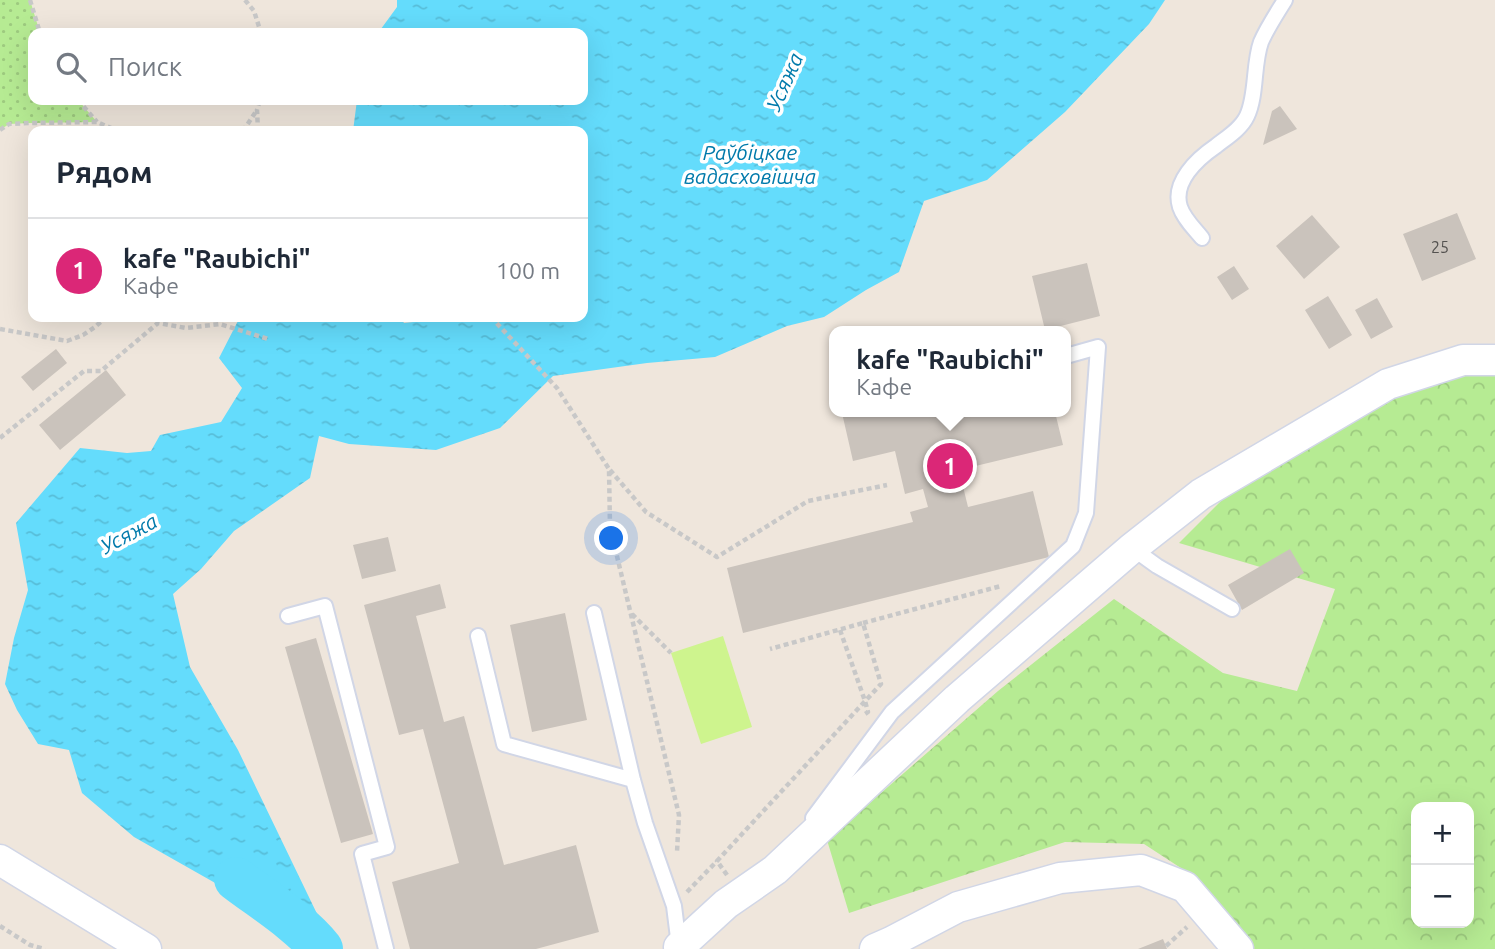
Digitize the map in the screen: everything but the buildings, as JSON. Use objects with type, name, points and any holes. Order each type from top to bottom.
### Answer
[{"type":"street","points":[[678,948],[726,904],[775,870],[957,699],[1132,548],[1201,494],[1388,384],[1463,360],[1495,360]]},
{"type":"street","points":[[0,860],[146,949]]},
{"type":"street","points":[[874,949],[891,943],[958,907],[1060,878],[1141,870],[1185,887],[1238,949]]},
{"type":"lane","points":[[1202,238],[1186,218],[1180,205],[1180,186],[1190,169],[1247,118],[1261,43],[1285,0]]},
{"type":"lane","points":[[775,870],[892,712],[1073,546],[1086,513],[1098,347],[1071,355]]},
{"type":"lane","points":[[1132,548],[1157,566],[1232,610]]},
{"type":"lane","points":[[288,615],[325,606],[387,847],[362,853],[386,949]]},
{"type":"lane","points":[[594,613],[633,780],[674,906],[678,948]]},
{"type":"lane","points":[[478,636],[504,744],[633,780]]},
{"type":"path","points":[[30,0],[38,28]]},
{"type":"path","points":[[245,0],[254,11],[259,28]]},
{"type":"path","points":[[82,105],[97,122]]},
{"type":"path","points":[[246,126],[258,105]]},
{"type":"path","points":[[257,110],[258,126]]},
{"type":"path","points":[[0,130],[9,124],[30,122],[97,122],[106,126]]},
{"type":"path","points":[[0,329],[67,341],[83,335],[100,322]]},
{"type":"path","points":[[496,322],[556,388],[609,469],[646,512],[717,556],[808,501],[887,485]]},
{"type":"path","points":[[0,438],[84,371],[101,371],[158,323],[186,328],[220,324],[268,339]]},
{"type":"path","points":[[609,469],[610,527],[678,815],[677,854]]},
{"type":"path","points":[[770,649],[1008,584]]},
{"type":"path","points":[[631,614],[671,653]]},
{"type":"path","points":[[674,906],[881,684],[863,623]]},
{"type":"path","points":[[840,630],[865,701]]},
{"type":"path","points":[[717,861],[733,884]]},
{"type":"path","points":[[0,926],[30,945],[46,949]]},
{"type":"green space","points":[[0,0],[30,0],[38,28],[28,28],[28,105],[82,105],[97,122],[9,124],[0,130]]},
{"type":"green space","points":[[1495,366],[1495,949],[1250,949],[1187,872],[1144,844],[1065,842],[849,913],[827,840],[998,691],[1114,599],[1223,673],[1297,691],[1335,589],[1179,543],[1244,478],[1358,406]]},
{"type":"green space","points":[[723,636],[752,727],[701,744],[671,653]]},
{"type":"water","name":"Раўбіцкае вадасховішча","points":[[397,0],[1165,0],[1149,24],[1065,112],[987,180],[924,201],[899,272],[824,317],[787,326],[715,357],[553,376],[500,428],[436,450],[349,444],[319,436],[310,478],[234,531],[201,569],[173,594],[190,667],[238,750],[334,949],[283,914],[247,901],[134,837],[82,793],[69,750],[38,744],[5,684],[14,638],[28,590],[16,523],[80,448],[127,453],[151,451],[160,435],[221,422],[242,388],[219,358],[237,322],[588,322],[588,126],[354,126],[356,105],[588,105],[588,28],[382,28],[397,7]]},
{"type":"waterway","name":"Усяжа","points":[[236,879],[292,921],[321,949]]},
{"type":"place","name":"kafe \"Raubichi\"","points":[[950,466]]}]
